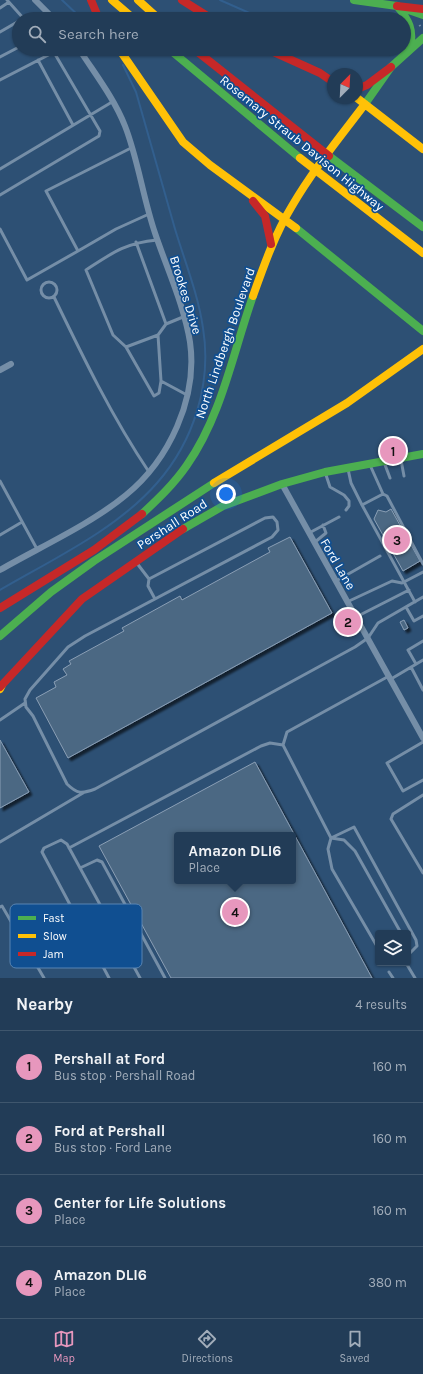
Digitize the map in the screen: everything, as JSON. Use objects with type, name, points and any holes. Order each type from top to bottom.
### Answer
[{"type":"main road","points":[[91,0],[96,12]]},
{"type":"main road","points":[[112,0],[126,12]]},
{"type":"main road","points":[[138,0],[151,12]]},
{"type":"main road","points":[[182,0],[201,12]]},
{"type":"main road","points":[[354,0],[423,9]]},
{"type":"main road","points":[[397,6],[423,16]]},
{"type":"main road","points":[[397,6],[402,12]]},
{"type":"main road","points":[[411,25],[411,44]]},
{"type":"main road","name":"North Lindbergh Boulevard","points":[[411,47],[423,38]]},
{"type":"main road","points":[[124,56],[183,142],[210,165],[284,218],[423,331]]},
{"type":"main road","name":"Rosemary Straub Davison Highway","points":[[177,56],[301,159],[423,253]]},
{"type":"main road","name":"Rosemary Straub Davison Highway","points":[[203,56],[285,123],[423,227]]},
{"type":"main road","points":[[282,56],[327,77]]},
{"type":"main road","name":"North Lindbergh Boulevard","points":[[0,608],[77,560],[121,530],[156,502],[178,478],[198,450],[211,424],[272,246],[284,218],[305,185],[391,67],[402,56]]},
{"type":"main road","points":[[363,80],[391,67]]},
{"type":"main road","points":[[363,87],[391,67]]},
{"type":"main road","points":[[365,104],[423,149]]},
{"type":"main road","points":[[237,184],[265,216],[272,246]]},
{"type":"main road","points":[[0,636],[51,592],[94,561],[195,495],[347,403],[423,348]]},
{"type":"main road","name":"Pershall Road","points":[[1,687],[53,628],[82,599],[183,529],[223,506],[282,484],[325,472],[383,460],[423,454]]},
{"type":"street","points":[[35,0],[47,12]]},
{"type":"street","name":"Brookes Drive","points":[[0,570],[92,518],[126,495],[149,472],[178,425],[188,395],[190,343],[183,316],[149,214],[125,126],[83,56]]},
{"type":"street","points":[[0,370],[11,364]]},
{"type":"street","name":"Ford Lane","points":[[282,484],[308,534],[336,581],[423,738]]},
{"type":"lane","points":[[0,8],[8,1],[18,12]]},
{"type":"lane","points":[[0,32],[12,25]]},
{"type":"lane","points":[[0,57],[12,51]]},
{"type":"lane","points":[[0,80],[44,56]]},
{"type":"lane","points":[[0,195],[98,136],[100,131],[57,56]]},
{"type":"lane","points":[[38,60],[73,125]]},
{"type":"lane","points":[[0,169],[112,102]]},
{"type":"lane","points":[[78,251],[46,191],[131,148]]},
{"type":"lane","points":[[0,229],[27,280],[116,229],[149,214]]},
{"type":"lane","points":[[157,240],[136,242],[119,249],[86,270],[113,335],[126,347],[154,396],[159,393],[161,380],[158,334]]},
{"type":"lane","points":[[136,242],[166,324]]},
{"type":"lane","points":[[46,283],[54,283],[57,288],[57,293],[54,297],[46,298],[42,294],[41,289],[46,283]]},
{"type":"lane","points":[[54,297],[103,398],[124,436],[149,472]]},
{"type":"lane","points":[[126,347],[158,334],[166,324],[183,316]]},
{"type":"lane","points":[[161,380],[188,395]]},
{"type":"lane","points":[[400,458],[404,476]]},
{"type":"lane","points":[[383,460],[390,478]]},
{"type":"lane","points":[[369,463],[383,494],[387,496],[423,564]]},
{"type":"lane","points":[[348,468],[351,483],[415,602]]},
{"type":"lane","points":[[325,472],[330,487],[344,495],[349,501],[349,506],[346,510]]},
{"type":"lane","points":[[0,481],[37,549]]},
{"type":"lane","points":[[362,505],[383,494]]},
{"type":"lane","points":[[83,793],[74,791],[67,784],[26,707],[25,699],[30,690],[68,647],[272,537],[278,530],[277,522],[273,517],[265,518],[149,580]]},
{"type":"lane","points":[[308,534],[339,517]]},
{"type":"lane","points":[[0,535],[22,522]]},
{"type":"lane","points":[[314,543],[326,533],[323,526]]},
{"type":"lane","points":[[336,581],[380,556]]},
{"type":"lane","points":[[135,562],[149,580],[148,586],[155,599]]},
{"type":"lane","points":[[347,602],[392,581],[402,583],[423,572]]},
{"type":"lane","points":[[356,617],[409,590]]},
{"type":"lane","points":[[0,842],[83,793],[172,747],[368,638],[378,623],[423,597]]},
{"type":"lane","points":[[406,607],[414,621],[423,616]]},
{"type":"lane","points":[[416,664],[408,650],[423,641]]},
{"type":"lane","points":[[375,943],[332,869],[328,850],[331,838],[282,745],[287,732],[423,660]]},
{"type":"lane","points":[[411,667],[423,690]]},
{"type":"lane","points":[[0,720],[25,703]]},
{"type":"lane","points":[[423,742],[387,763],[403,791],[423,780]]},
{"type":"lane","points":[[69,848],[263,745],[270,743],[282,745]]},
{"type":"lane","points":[[423,795],[393,814],[392,819],[423,873]]},
{"type":"lane","points":[[331,838],[354,827],[411,930]]},
{"type":"lane","points":[[331,838],[344,840],[355,851],[399,930]]},
{"type":"lane","points":[[70,904],[42,852],[44,848],[61,840],[69,848],[100,904]]},
{"type":"lane","points":[[80,868],[97,860],[102,862],[125,904]]},
{"type":"lane","points":[[0,907],[2,906],[10,919]]},
{"type":"lane","points":[[411,931],[416,940],[417,946],[411,952]]},
{"type":"lane","points":[[142,936],[165,978]]},
{"type":"lane","points":[[408,966],[415,978]]},
{"type":"lane","points":[[38,968],[44,978]]},
{"type":"lane","points":[[104,968],[109,978]]},
{"type":"lane","points":[[135,968],[140,978]]},
{"type":"lane","points":[[389,972],[393,978]]},
{"type":"path","points":[[419,26],[423,24]]},
{"type":"building","points":[[391,509],[420,561],[403,571],[374,519],[378,510],[386,512]]},
{"type":"building","points":[[290,537],[332,613],[68,758],[36,698],[56,687],[54,682],[67,675],[63,669],[71,664],[69,661],[124,631],[122,628],[180,596],[182,600],[270,552],[268,548]]},
{"type":"building","points":[[404,620],[408,628],[404,630],[400,622]]},
{"type":"building","points":[[0,740],[29,792],[0,808]]},
{"type":"building","points":[[255,762],[293,832],[174,832],[174,884],[296,884],[296,838],[372,978],[171,978],[142,925],[142,904],[131,904],[99,846]]},
{"type":"waterway","points":[[62,0],[75,12]]},
{"type":"waterway","points":[[220,0],[247,12]]},
{"type":"waterway","points":[[0,590],[83,542],[123,515],[141,500],[170,467],[181,449],[190,430],[202,390],[205,370],[205,349],[201,315],[136,92],[123,65]]},
{"type":"traffic: fast","points":[[354,0],[397,6],[423,15]]},
{"type":"traffic: fast","points":[[397,6],[402,12]]},
{"type":"traffic: fast","points":[[411,30],[411,36]]},
{"type":"traffic: fast","points":[[411,36],[411,42]]},
{"type":"traffic: fast","points":[[411,49],[423,38]]},
{"type":"traffic: fast","points":[[177,56],[300,158]]},
{"type":"traffic: fast","points":[[365,104],[391,67],[403,56]]},
{"type":"traffic: fast","points":[[329,156],[423,227]]},
{"type":"traffic: fast","points":[[296,228],[423,331]]},
{"type":"traffic: fast","points":[[142,514],[177,479],[199,446],[226,383],[253,296]]},
{"type":"traffic: fast","points":[[183,529],[223,506],[282,484],[325,472],[423,454]]},
{"type":"traffic: fast","points":[[0,636],[51,592],[94,561],[214,483]]},
{"type":"traffic: slow","points":[[112,0],[126,12]]},
{"type":"traffic: slow","points":[[138,0],[151,12]]},
{"type":"traffic: slow","points":[[124,56],[183,142],[210,165],[296,228]]},
{"type":"traffic: slow","points":[[363,103],[423,149]]},
{"type":"traffic: slow","points":[[253,296],[275,239],[292,206],[336,141],[365,104]]},
{"type":"traffic: slow","points":[[300,158],[423,253]]},
{"type":"traffic: slow","points":[[214,483],[347,403],[423,349]]},
{"type":"traffic: slow","points":[[0,689],[2,685]]},
{"type":"traffic: jam","points":[[91,0],[96,12]]},
{"type":"traffic: jam","points":[[182,0],[201,12]]},
{"type":"traffic: jam","points":[[397,6],[423,9]]},
{"type":"traffic: jam","points":[[203,56],[329,156]]},
{"type":"traffic: jam","points":[[282,56],[320,73],[327,78]]},
{"type":"traffic: jam","points":[[363,87],[391,67]]},
{"type":"traffic: jam","points":[[253,201],[265,216],[271,244]]},
{"type":"traffic: jam","points":[[0,608],[94,550],[142,514]]},
{"type":"traffic: jam","points":[[0,687],[82,599],[183,529]]},
{"type":"place","name":"Pershall at Ford","points":[[393,451]]},
{"type":"place","name":"Center for Life Solutions","points":[[397,540]]},
{"type":"place","name":"Ford at Pershall","points":[[348,622]]},
{"type":"place","name":"Amazon DLI6","points":[[235,912]]}]
